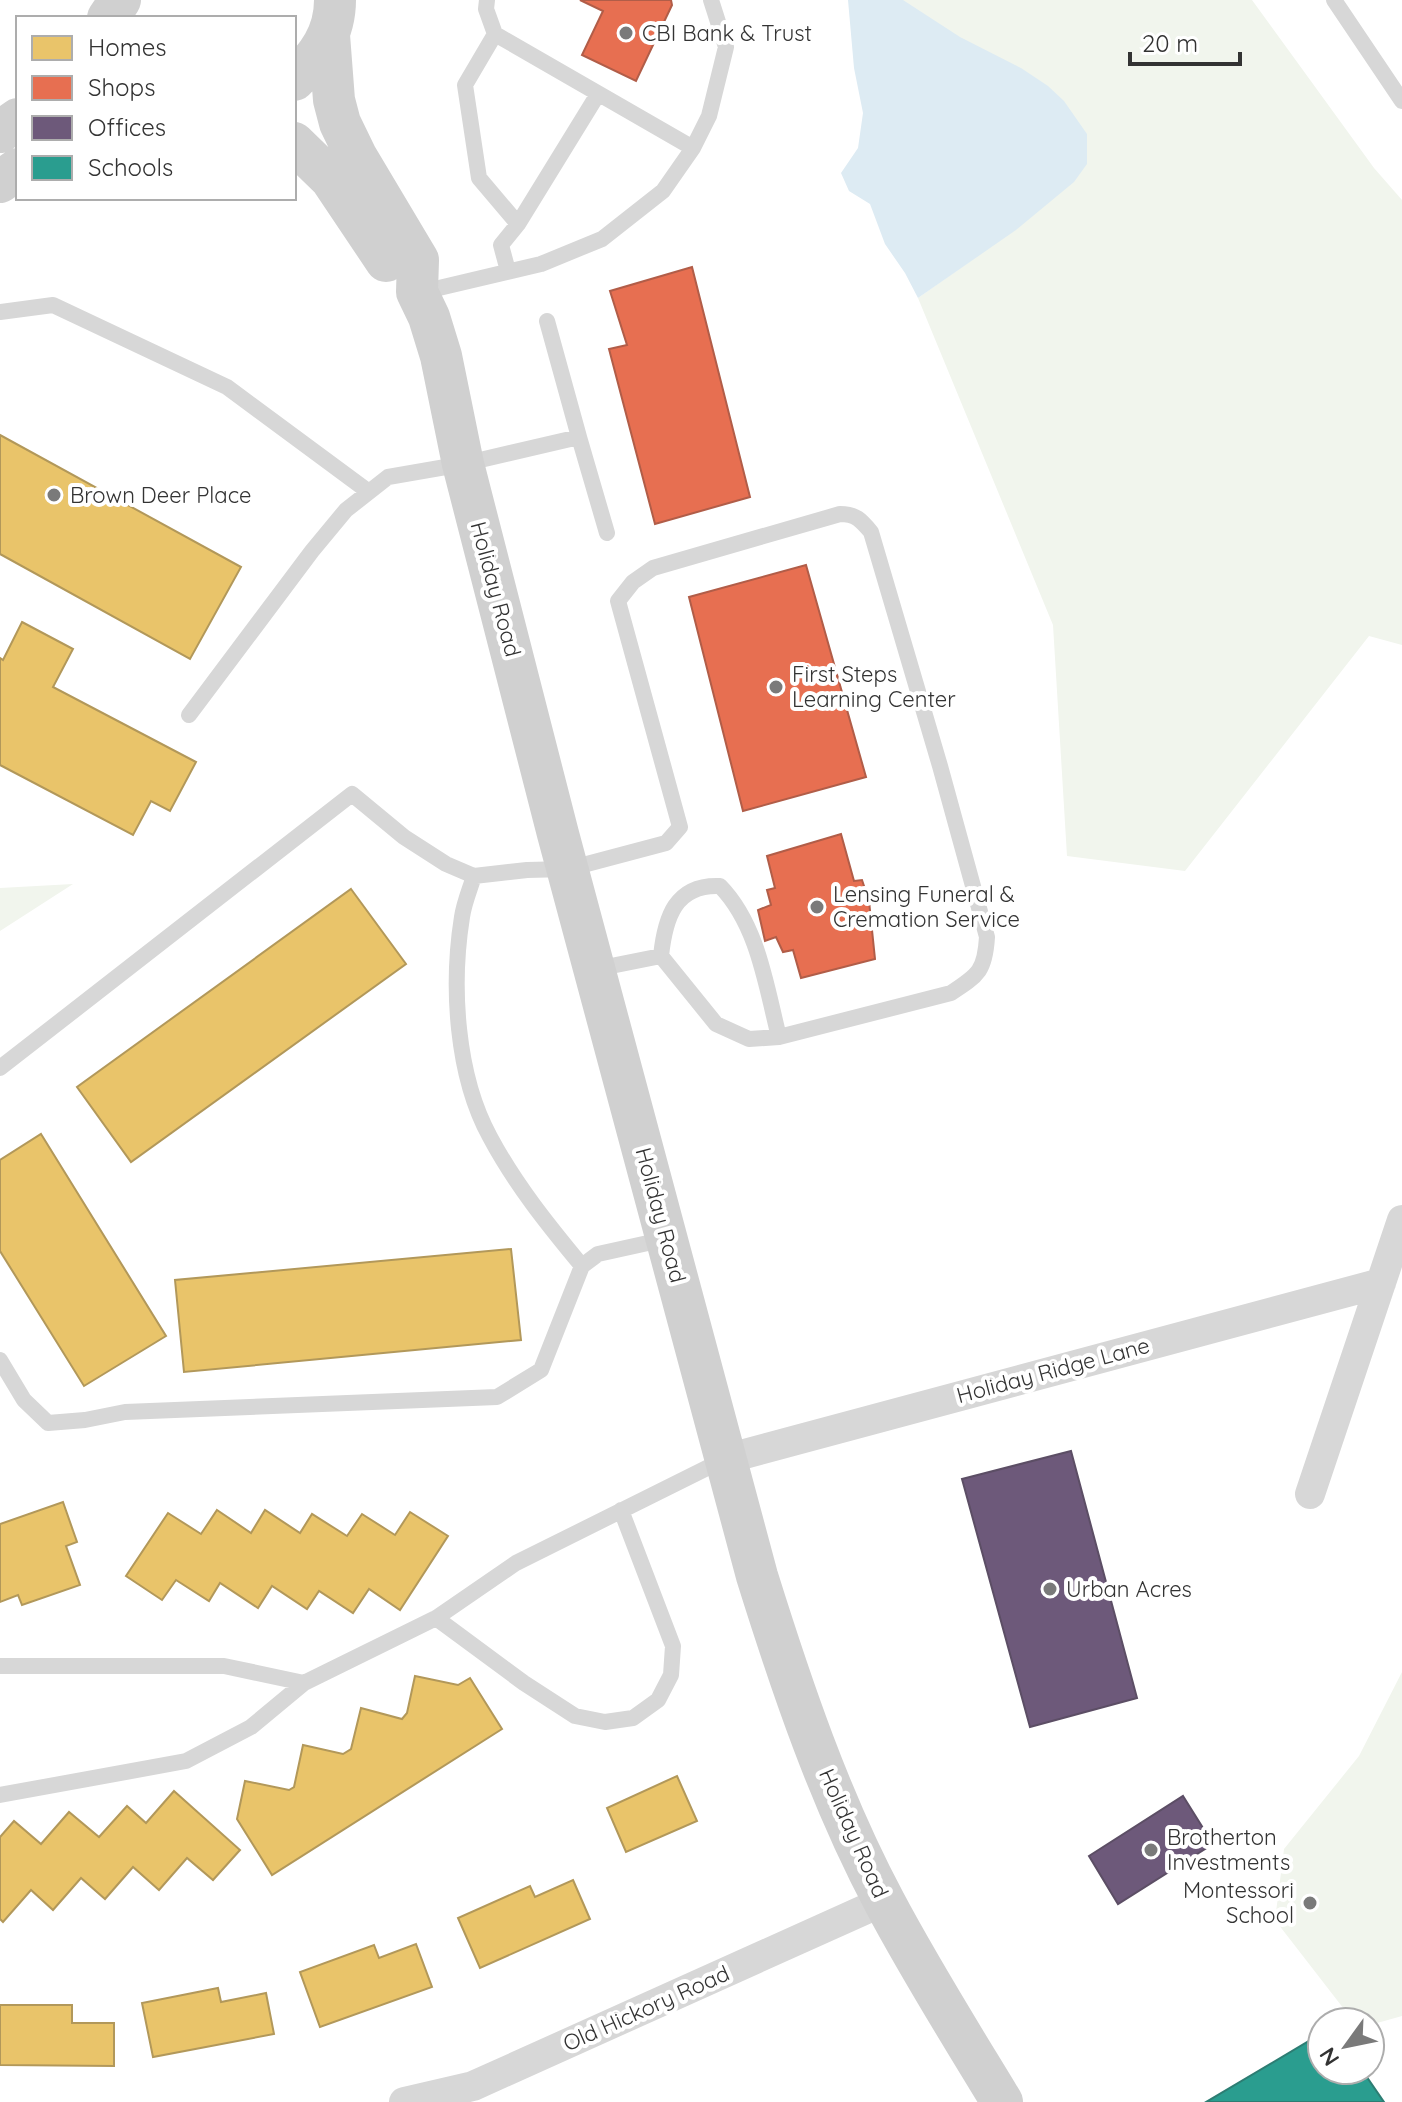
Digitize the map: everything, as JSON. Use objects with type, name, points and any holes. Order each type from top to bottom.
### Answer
[{"type":"street","points":[[296,78],[315,61],[336,12]]},
{"type":"street","name":"Holiday Road","points":[[336,12],[334,100],[340,123],[356,156],[418,260],[418,294],[441,356],[463,464],[757,1576],[790,1678],[828,1779],[884,1901],[1002,2102]]},
{"type":"street","name":"Holiday Road","points":[[296,145],[331,179],[392,270],[418,294]]},
{"type":"street","points":[[1310,1494],[1402,1220]]},
{"type":"street","name":"Holiday Ridge Lane","points":[[726,1459],[1381,1283]]},
{"type":"street","name":"Old Hickory Road","points":[[404,2102],[476,2094],[884,1901]]},
{"type":"lane","points":[[487,0],[486,9],[495,34],[693,148]]},
{"type":"lane","points":[[418,294],[541,264],[602,239],[663,191],[693,148],[709,116],[726,47],[711,0]]},
{"type":"lane","points":[[1334,0],[1402,101]]},
{"type":"lane","points":[[495,34],[465,85],[479,178],[518,224]]},
{"type":"lane","points":[[508,271],[501,245],[518,224],[598,94]]},
{"type":"lane","points":[[0,312],[53,305],[227,387],[369,492]]},
{"type":"lane","points":[[547,321],[607,533]]},
{"type":"lane","points":[[189,715],[346,510],[388,477],[463,464],[579,437]]},
{"type":"lane","points":[[0,1068],[352,794],[404,837],[446,864],[474,876],[568,869],[666,843],[680,827],[618,601],[633,582],[653,568],[840,514],[851,514],[871,532],[987,937],[985,962],[969,982],[951,993],[779,1037],[749,1039],[716,1024],[661,956],[664,927],[674,906],[691,889],[704,885],[720,886],[734,900],[755,945],[779,1037]]},
{"type":"lane","points":[[474,876],[462,915],[457,1000],[464,1069],[488,1135],[532,1206],[582,1266]]},
{"type":"lane","points":[[595,969],[661,956]]},
{"type":"lane","points":[[0,1360],[24,1400],[48,1423],[125,1412],[497,1397],[541,1370],[582,1266],[598,1254],[667,1239]]},
{"type":"lane","points":[[0,1795],[186,1761],[251,1727],[304,1683],[436,1618],[516,1563],[726,1459]]},
{"type":"lane","points":[[436,1618],[524,1683],[575,1716],[605,1722],[633,1718],[658,1700],[671,1675],[673,1646],[621,1510]]},
{"type":"lane","points":[[0,1666],[224,1666],[304,1683]]},
{"type":"shaded area","points":[[848,0],[903,0],[960,37],[1021,68],[1048,86],[1064,101],[1087,134],[1087,164],[1074,182],[1016,230],[918,298],[885,244],[870,204],[849,191],[841,173],[858,148],[863,113],[854,68]]},
{"type":"shaded area","points":[[860,0],[1252,0],[1374,168],[1402,200],[1402,645],[1369,636],[1185,871],[1067,856],[1053,625],[918,298],[1007,235]]},
{"type":"shaded area","points":[[73,884],[0,931],[0,888]]},
{"type":"shaded area","points":[[1402,1672],[1402,2016],[1386,2020],[1386,2006],[1342,2006],[1275,1920],[1284,1849],[1359,1756]]},
{"type":"building: Homes","name":"Brown Deer Place","points":[[0,435],[241,567],[190,659],[0,554]]},
{"type":"building: Homes","points":[[22,622],[73,649],[53,687],[196,762],[170,811],[151,801],[133,835],[0,765],[0,658],[3,660]]},
{"type":"building: Homes","points":[[351,889],[406,964],[131,1162],[77,1087]]},
{"type":"building: Homes","points":[[41,1134],[166,1336],[84,1386],[0,1251],[0,1160]]},
{"type":"building: Homes","points":[[511,1249],[521,1340],[184,1372],[175,1280]]},
{"type":"building: Homes","points":[[63,1502],[77,1542],[66,1546],[80,1585],[22,1605],[18,1595],[0,1602],[0,1524]]},
{"type":"building: Homes","points":[[217,1510],[251,1533],[265,1510],[300,1533],[312,1514],[347,1536],[362,1514],[395,1535],[410,1512],[448,1536],[400,1610],[369,1589],[353,1613],[319,1591],[307,1609],[272,1586],[258,1608],[220,1583],[209,1601],[176,1580],[162,1600],[126,1576],[168,1513],[201,1534]]},
{"type":"building: Homes","points":[[415,1676],[458,1685],[470,1678],[502,1729],[272,1875],[237,1819],[245,1781],[289,1790],[294,1787],[303,1745],[343,1754],[351,1749],[361,1708],[402,1719],[407,1713]]},
{"type":"building: Homes","points":[[677,1776],[697,1821],[626,1852],[607,1808]]},
{"type":"building: Homes","points":[[174,1791],[240,1850],[213,1880],[187,1858],[159,1890],[133,1867],[105,1899],[81,1878],[53,1910],[31,1890],[3,1922],[0,1919],[0,1837],[14,1821],[41,1844],[69,1812],[99,1837],[127,1806],[146,1823]]},
{"type":"building: Homes","points":[[573,1880],[590,1919],[480,1968],[458,1918],[530,1886],[535,1897]]},
{"type":"building: Homes","points":[[416,1944],[432,1987],[320,2027],[300,1972],[374,1945],[379,1958]]},
{"type":"building: Homes","points":[[218,1988],[221,2002],[266,1993],[274,2034],[153,2057],[142,2003]]},
{"type":"building: Homes","points":[[0,2005],[72,2005],[72,2023],[114,2023],[114,2066],[0,2065]]},
{"type":"building: Shops","name":"CBI Bank & Trust","points":[[580,0],[671,0],[672,5],[636,81],[582,55],[603,11]]},
{"type":"building: Shops","points":[[692,267],[750,497],[655,524],[609,349],[627,345],[610,291]]},
{"type":"building: Shops","name":"First Steps Learning Center","points":[[806,565],[866,777],[743,811],[689,597]]},
{"type":"building: Shops","name":"Lensing Funeral & Cremation Service","points":[[841,834],[854,881],[862,880],[869,901],[875,959],[801,978],[793,950],[783,952],[776,937],[765,941],[758,910],[771,905],[767,890],[775,888],[767,856]]},
{"type":"building: Offices","name":"Urban Acres","points":[[1071,1451],[1137,1698],[1030,1727],[962,1479]]},
{"type":"building: Offices","name":"Brotherton Investments","points":[[1183,1796],[1213,1844],[1118,1904],[1089,1856]]},
{"type":"building: Schools","points":[[1306,2043],[1306,2086],[1373,2086],[1384,2102],[1206,2102]]},
{"type":"place","name":"CBI Bank & Trust","points":[[626,33]]},
{"type":"place","name":"Brown Deer Place","points":[[54,495]]},
{"type":"place","name":"First Steps Learning Center","points":[[776,687]]},
{"type":"place","name":"Lensing Funeral & Cremation Service","points":[[817,907]]},
{"type":"place","name":"Urban Acres","points":[[1050,1589]]},
{"type":"place","name":"Brotherton Investments","points":[[1151,1850]]},
{"type":"place","name":"Montessori School","points":[[1310,1903]]}]
